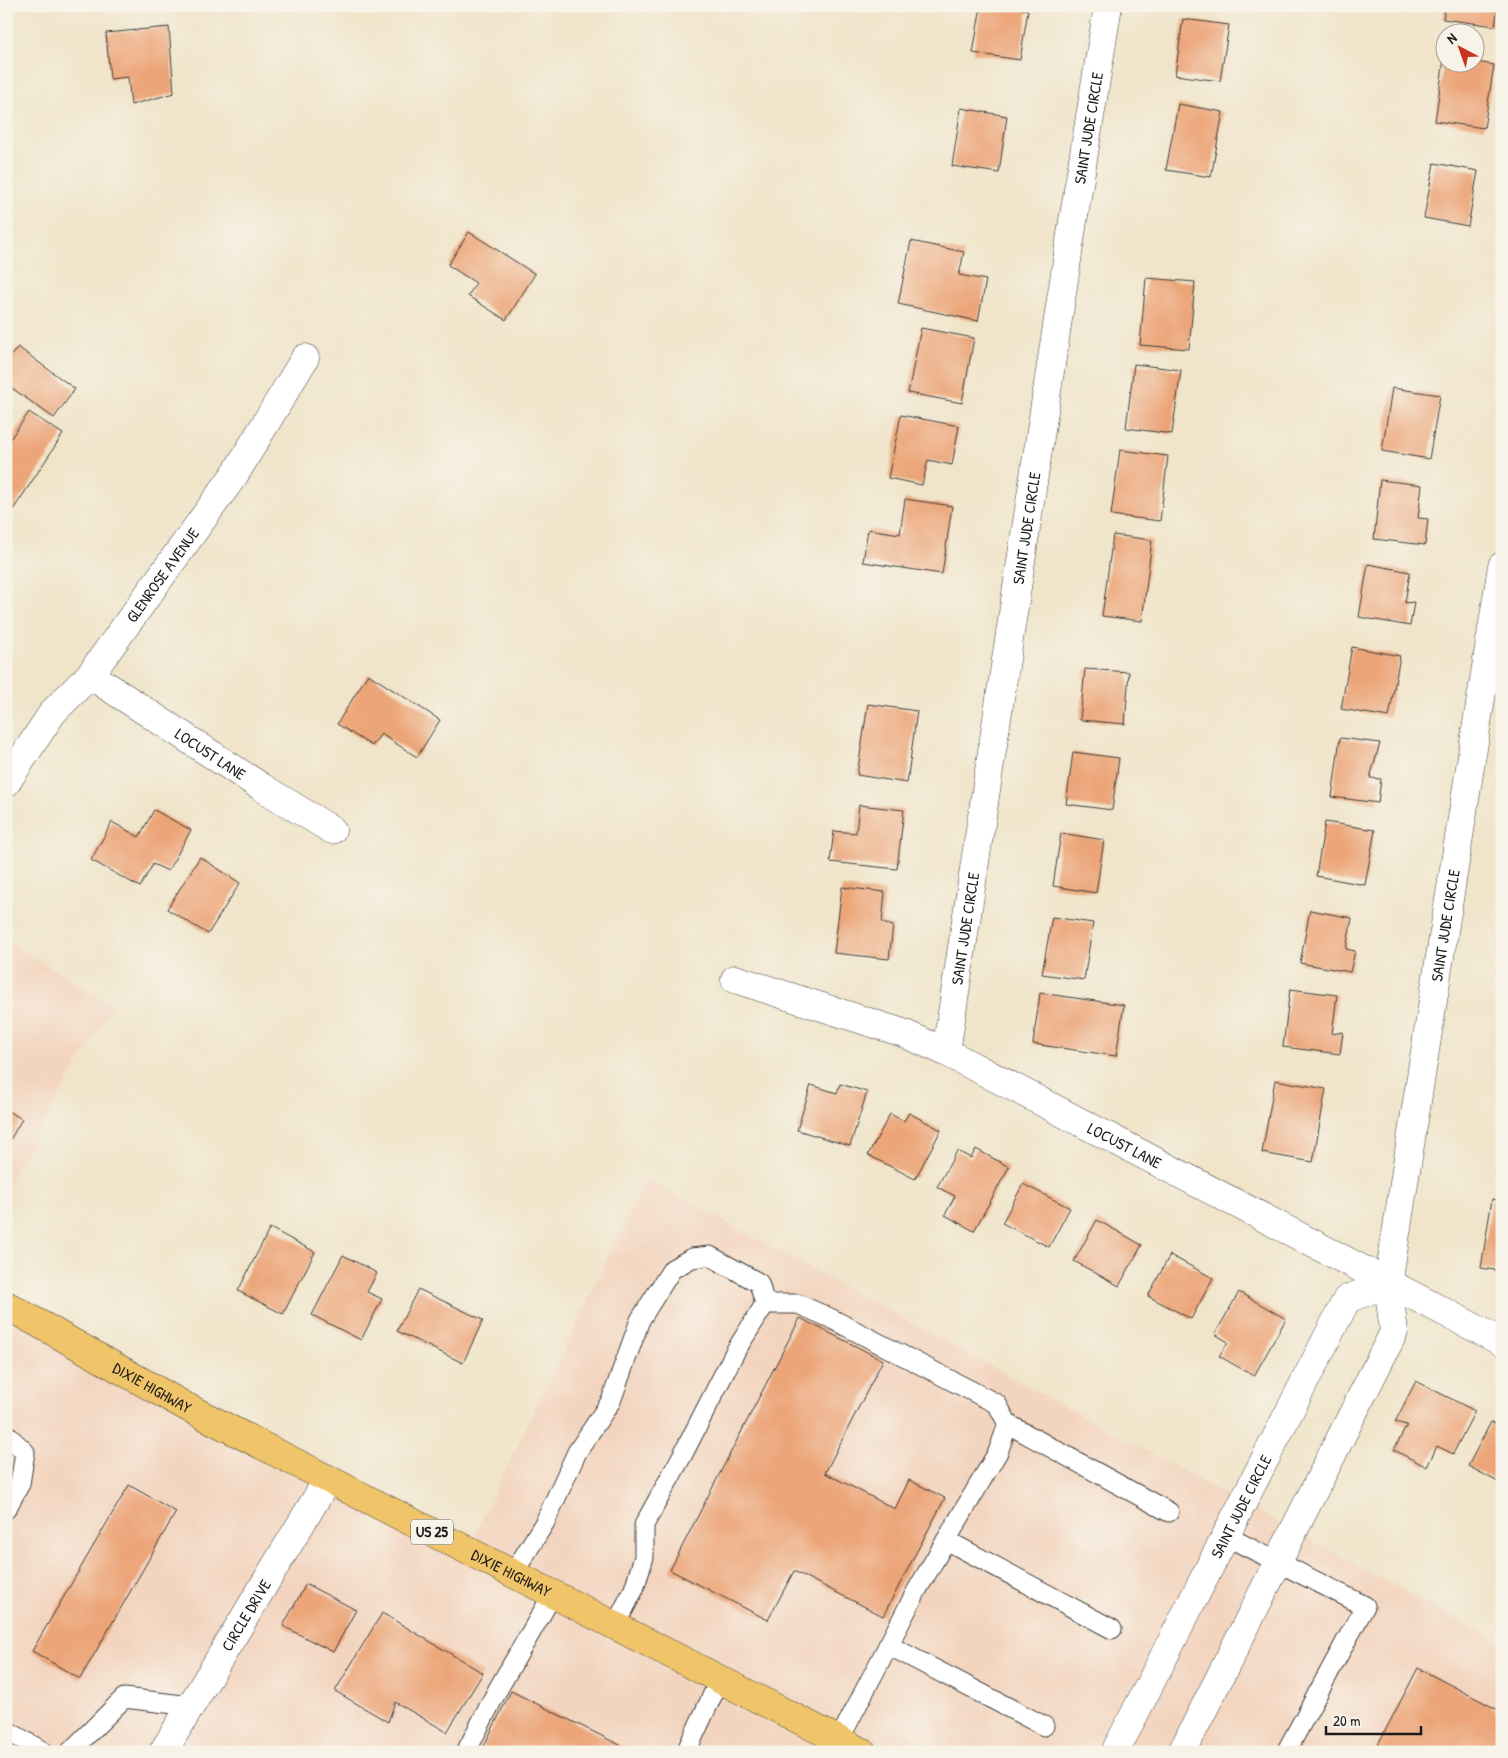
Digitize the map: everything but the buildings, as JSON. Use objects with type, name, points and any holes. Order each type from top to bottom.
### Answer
[{"type":"main road","name":"DIXIE HIGHWAY","points":[[6,1305],[177,1402],[851,1746]]},
{"type":"street","name":"SAINT JUDE CIRCLE","points":[[946,1052],[1073,221],[1108,6]]},
{"type":"street","name":"GLENROSE AVENUE","points":[[6,783],[53,712],[90,675],[235,474],[304,358]]},
{"type":"street","name":"SAINT JUDE CIRCLE","points":[[1182,1752],[1394,1332],[1388,1284],[1502,566]]},
{"type":"street","name":"LOCUST LANE","points":[[90,675],[260,786],[332,830]]},
{"type":"street","name":"LOCUST LANE","points":[[735,979],[903,1033],[946,1052],[1502,1342]]},
{"type":"street","name":"SAINT JUDE CIRCLE","points":[[1115,1752],[1347,1299],[1388,1284]]},
{"type":"street","name":"CIRCLE DRIVE","points":[[163,1752],[328,1479]]},
{"type":"lane","points":[[513,1574],[545,1522],[577,1452],[611,1401],[640,1320],[672,1269],[692,1258],[710,1256],[759,1283],[765,1304],[736,1350],[644,1526],[644,1557],[634,1589],[615,1626]]},
{"type":"lane","points":[[765,1304],[798,1304],[830,1318],[998,1404],[1008,1424],[1169,1512]]},
{"type":"lane","points":[[851,1746],[888,1646],[946,1540],[998,1452],[1008,1424]]},
{"type":"lane","points":[[6,1434],[25,1452],[20,1484],[6,1509]]},
{"type":"lane","points":[[1226,1536],[1279,1561],[1365,1606],[1290,1750]]},
{"type":"lane","points":[[946,1540],[1112,1629]]},
{"type":"lane","points":[[466,1752],[498,1689],[553,1594]]},
{"type":"lane","points":[[888,1646],[1044,1726]]},
{"type":"lane","points":[[686,1752],[720,1680]]},
{"type":"lane","points":[[70,1752],[124,1698],[191,1706]]},
{"type":"lane","points":[[6,1730],[44,1752]]},
{"type":"shaded area","points":[[6,940],[113,1005],[6,1186]]},
{"type":"shaded area","points":[[646,1179],[1502,1644],[1502,1752],[203,1752],[174,1734],[163,1752],[6,1752],[6,1305],[467,1550]]}]
